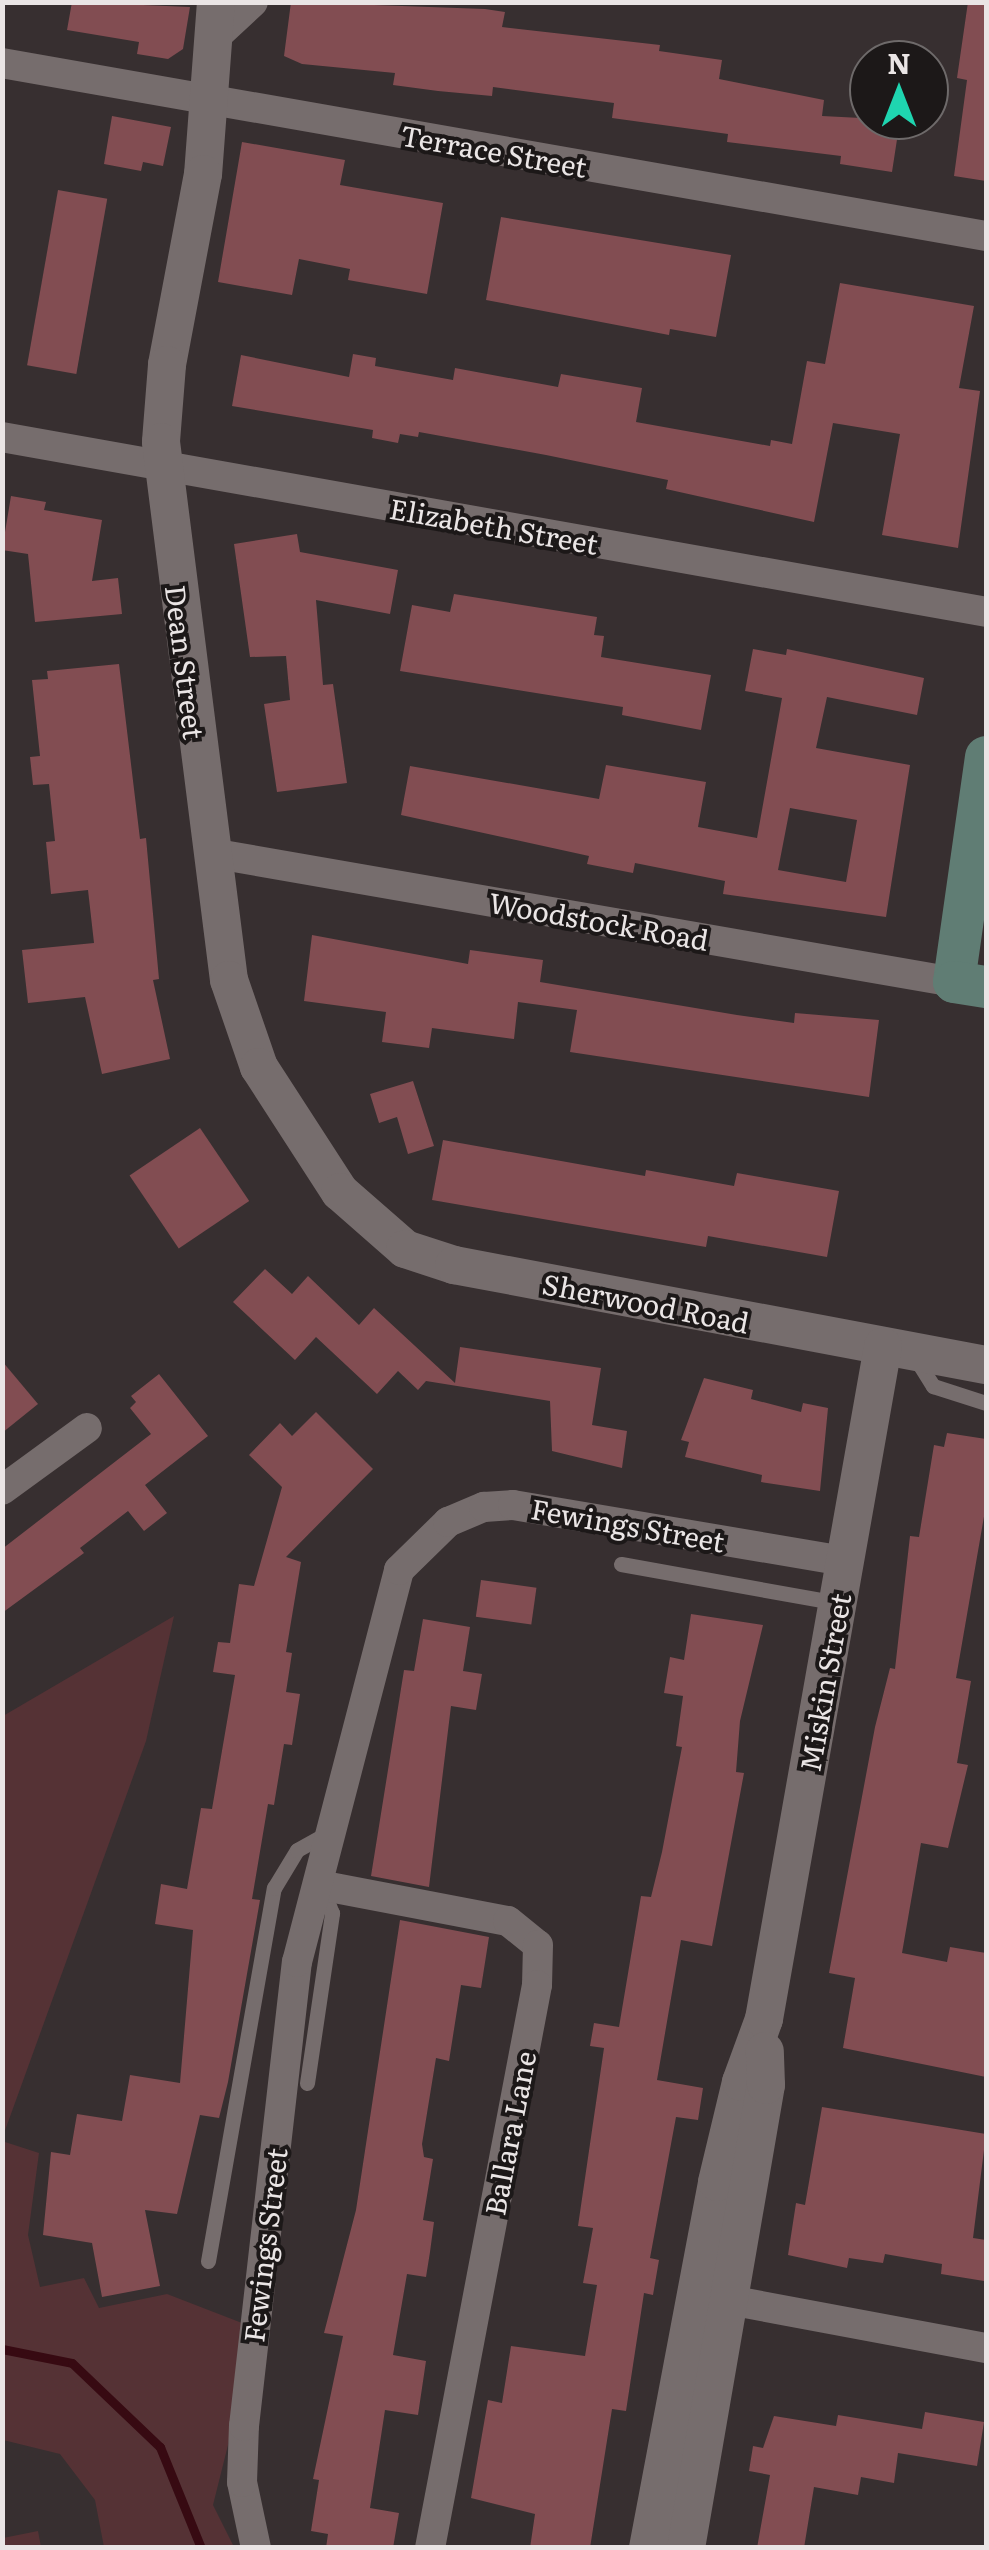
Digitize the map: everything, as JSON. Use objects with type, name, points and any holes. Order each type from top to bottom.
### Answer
[{"type":"main road","points":[[970,984],[986,756]]},
{"type":"street","name":"Dean Street","points":[[216,2],[202,174],[163,391],[164,468],[211,853],[230,980],[248,1045],[340,1192],[385,1236]]},
{"type":"street","points":[[211,41],[253,2]]},
{"type":"street","name":"Terrace Street","points":[[2,63],[986,236]]},
{"type":"street","name":"Elizabeth Street","points":[[2,438],[986,612]]},
{"type":"street","name":"Woodstock Road","points":[[211,853],[970,984]]},
{"type":"street","name":"Sherwood Road","points":[[385,1236],[454,1265],[986,1364]]},
{"type":"street","name":"Miskin Street","points":[[648,2548],[716,2182],[764,2019],[846,1561],[898,1348]]},
{"type":"street","points":[[2,1490],[87,1428]]},
{"type":"street","name":"Fewings Street","points":[[256,2548],[242,2482],[255,2312],[297,1962],[334,1829],[390,1593],[418,1546],[448,1522],[484,1507],[552,1507],[846,1561]]},
{"type":"street","name":"Ballara Lane","points":[[319,1885],[508,1921],[538,1944],[536,1985],[430,2548]]},
{"type":"street","name":"Miskin Street","points":[[686,2548],[766,2085],[764,2019]]},
{"type":"street","points":[[729,2300],[986,2348]]},
{"type":"lane","points":[[898,1348],[932,1386],[986,1403]]},
{"type":"lane","points":[[621,1564],[838,1603]]},
{"type":"lane","name":"Fewings Street","points":[[208,2261],[274,1888],[297,1850],[334,1829]]},
{"type":"lane","name":"Fewings Street","points":[[307,2083],[332,1919],[319,1885]]},
{"type":"shaded area","points":[[174,1616],[146,1741],[3,2136],[3,1716]]},
{"type":"shaded area","points":[[2,2141],[39,2153],[28,2235],[40,2287],[84,2278],[99,2308],[167,2294],[242,2323],[231,2433],[213,2505],[234,2547],[104,2547],[95,2500],[60,2454],[3,2440]]},
{"type":"shaded area","points":[[38,2531],[41,2547],[3,2547],[3,2538]]},
{"type":"building","points":[[72,2],[190,7],[183,49],[168,59],[137,54],[139,42],[67,30]]},
{"type":"building","points":[[291,2],[505,12],[502,27],[660,45],[659,51],[722,60],[719,79],[824,100],[822,116],[849,117],[849,140],[897,140],[892,172],[840,164],[841,156],[727,142],[728,134],[612,118],[614,103],[493,87],[492,96],[393,85],[395,73],[302,64],[284,56]]},
{"type":"building","points":[[968,2],[986,2],[986,181],[954,176],[967,80],[957,78]]},
{"type":"building","points":[[112,116],[171,127],[163,166],[143,162],[141,171],[104,164]]},
{"type":"building","points":[[242,142],[345,160],[340,185],[443,203],[427,294],[348,280],[350,269],[299,259],[292,295],[218,282]]},
{"type":"building","points":[[58,190],[107,199],[76,374],[27,365]]},
{"type":"building","points":[[501,217],[731,255],[716,337],[670,329],[669,335],[486,300]]},
{"type":"building","points":[[840,283],[974,306],[959,388],[980,391],[958,548],[882,535],[900,434],[833,423],[814,522],[666,489],[668,480],[546,455],[419,432],[418,437],[400,434],[398,443],[372,438],[373,430],[232,406],[241,355],[349,377],[353,354],[376,358],[375,366],[453,380],[455,368],[558,387],[561,374],[642,388],[636,422],[770,446],[771,440],[792,444],[807,361],[825,364]]},
{"type":"building","points":[[11,496],[46,502],[44,510],[102,520],[92,581],[118,578],[122,614],[35,622],[28,554],[2,550]]},
{"type":"building","points":[[297,534],[300,552],[398,570],[390,614],[316,600],[323,685],[333,684],[347,783],[277,792],[264,704],[290,700],[286,656],[250,657],[234,544]]},
{"type":"building","points":[[454,594],[597,617],[594,635],[604,636],[601,657],[711,675],[701,730],[622,715],[623,707],[400,671],[412,605],[450,612]]},
{"type":"building","points":[[753,649],[786,655],[787,649],[924,678],[917,715],[827,697],[816,748],[910,765],[886,917],[723,894],[725,881],[635,863],[633,873],[587,864],[589,856],[401,815],[410,766],[599,799],[606,765],[706,782],[698,827],[757,838],[782,698],[745,691]],"holes":[[[790,808],[857,820],[846,882],[778,870]]]},
{"type":"building","points":[[119,664],[140,839],[146,838],[159,979],[153,980],[170,1059],[102,1074],[85,997],[28,1003],[22,950],[94,943],[88,890],[51,894],[46,842],[55,841],[49,784],[33,785],[30,757],[40,756],[32,680],[48,679],[47,671]]},
{"type":"building","points":[[312,935],[468,964],[470,950],[543,960],[540,982],[737,1015],[794,1023],[795,1013],[879,1020],[869,1097],[570,1052],[577,1010],[518,1002],[514,1039],[432,1028],[429,1048],[382,1042],[386,1012],[304,1001]]},
{"type":"building","points":[[413,1081],[434,1146],[408,1154],[397,1117],[379,1123],[370,1094]]},
{"type":"building","points":[[200,1128],[249,1201],[179,1248],[130,1176]]},
{"type":"building","points":[[443,1140],[645,1176],[646,1170],[734,1186],[737,1173],[839,1191],[827,1257],[708,1236],[706,1247],[432,1200]]},
{"type":"building","points":[[265,1269],[292,1294],[308,1276],[359,1325],[374,1308],[455,1383],[460,1347],[601,1368],[592,1425],[627,1431],[622,1468],[552,1451],[550,1401],[426,1381],[418,1390],[398,1371],[377,1394],[316,1337],[295,1360],[233,1302]]},
{"type":"building","points":[[2,1361],[38,1404],[2,1433]]},
{"type":"building","points":[[159,1374],[208,1436],[145,1485],[167,1513],[144,1531],[128,1511],[80,1548],[84,1553],[2,1613],[2,1549],[151,1434],[130,1408],[136,1402],[131,1396]]},
{"type":"building","points":[[704,1378],[753,1390],[751,1399],[801,1412],[803,1403],[828,1408],[820,1491],[761,1482],[762,1475],[685,1457],[689,1442],[681,1440]]},
{"type":"building","points":[[316,1412],[373,1469],[286,1557],[301,1562],[286,1652],[292,1653],[286,1692],[300,1694],[292,1745],[284,1744],[274,1805],[268,1804],[252,1899],[260,1900],[228,2082],[219,2118],[200,2115],[177,2214],[145,2210],[160,2286],[102,2297],[92,2243],[43,2235],[51,2152],[70,2155],[77,2114],[122,2121],[130,2075],[180,2083],[193,1930],[155,1924],[161,1884],[187,1889],[201,1808],[212,1809],[235,1675],[213,1672],[218,1642],[230,1643],[239,1584],[254,1586],[282,1487],[249,1455],[280,1423],[292,1436]]},
{"type":"building","points":[[947,1433],[986,1439],[986,1505],[956,1678],[971,1681],[957,1763],[968,1765],[948,1848],[921,1843],[902,1953],[947,1962],[950,1947],[986,1953],[986,2077],[843,2048],[855,1978],[829,1973],[875,1727],[890,1668],[895,1669],[910,1536],[919,1537],[934,1445],[944,1447]]},
{"type":"building","points":[[481,1580],[536,1588],[531,1624],[476,1617]]},
{"type":"building","points":[[691,1614],[763,1625],[740,1721],[736,1772],[744,1773],[712,1946],[681,1940],[657,2080],[703,2088],[698,2120],[676,2117],[650,2258],[659,2260],[653,2295],[644,2293],[626,2411],[612,2409],[590,2548],[530,2548],[535,2514],[471,2498],[488,2400],[502,2403],[511,2346],[585,2356],[597,2285],[583,2283],[593,2228],[578,2226],[604,2048],[590,2046],[594,2023],[619,2027],[641,1896],[651,1897],[662,1852],[682,1747],[676,1746],[683,1696],[664,1693],[670,1657],[684,1660]]},
{"type":"building","points":[[423,1619],[470,1627],[463,1671],[482,1674],[476,1710],[451,1706],[429,1887],[371,1876],[404,1670],[414,1671]]},
{"type":"building","points":[[400,1920],[489,1937],[481,1988],[461,1985],[449,2061],[436,2058],[422,2144],[424,2157],[433,2159],[423,2220],[434,2222],[430,2252],[426,2277],[407,2274],[393,2355],[426,2361],[418,2415],[385,2410],[370,2508],[399,2513],[393,2548],[326,2548],[328,2534],[311,2531],[319,2480],[313,2479],[343,2336],[324,2333],[356,2210]]},
{"type":"building","points":[[822,2107],[986,2134],[973,2238],[986,2240],[984,2281],[941,2274],[942,2264],[885,2254],[883,2263],[849,2258],[847,2268],[788,2255],[796,2203],[805,2205]]},
{"type":"building","points":[[925,2412],[984,2422],[977,2466],[898,2453],[894,2483],[861,2477],[858,2495],[814,2487],[804,2548],[757,2548],[770,2475],[749,2471],[753,2446],[763,2448],[774,2416],[836,2426],[838,2415],[922,2429]]},
{"type":"waterway","points":[[2,2349],[72,2363],[160,2447],[201,2548]]}]
